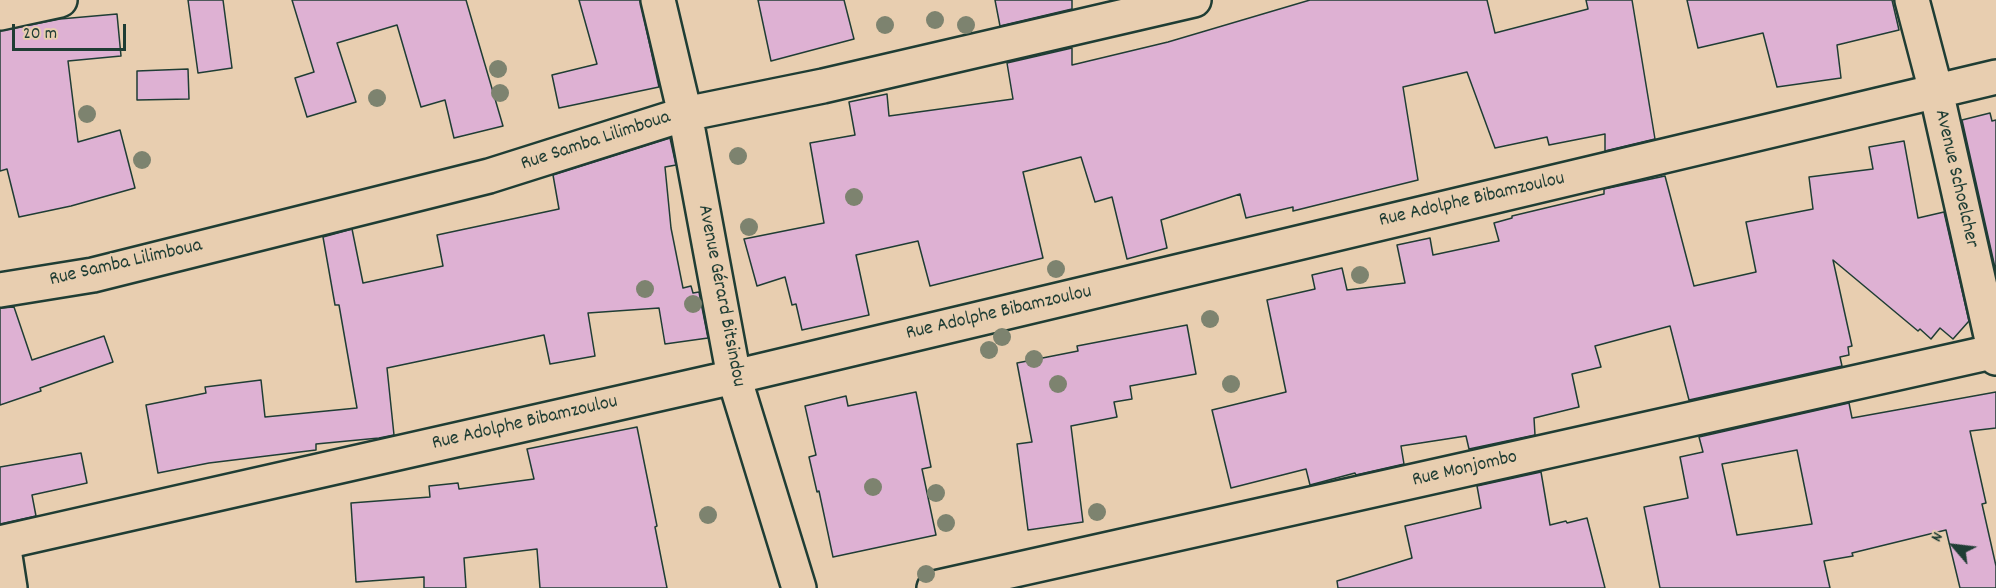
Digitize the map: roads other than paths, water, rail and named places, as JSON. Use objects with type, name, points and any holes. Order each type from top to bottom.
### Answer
[{"type":"street","points":[[0,13],[60,0]]},
{"type":"street","name":"Avenue Gérard Bitsindou","points":[[658,0],[685,114],[734,377],[799,588]]},
{"type":"street","name":"Rue Samba Lilimboua","points":[[0,290],[93,275],[477,179],[685,114],[823,86],[1194,0]]},
{"type":"street","name":"Avenue Schoelcher","points":[[1912,0],[1936,91],[1996,354]]},
{"type":"street","name":"Rue Adolphe Bibamzoulou","points":[[1,543],[734,377],[1996,77]]},
{"type":"street","name":"Rue Monjombo","points":[[934,588],[1996,354]]},
{"type":"street","points":[[1,543],[10,588]]}]
